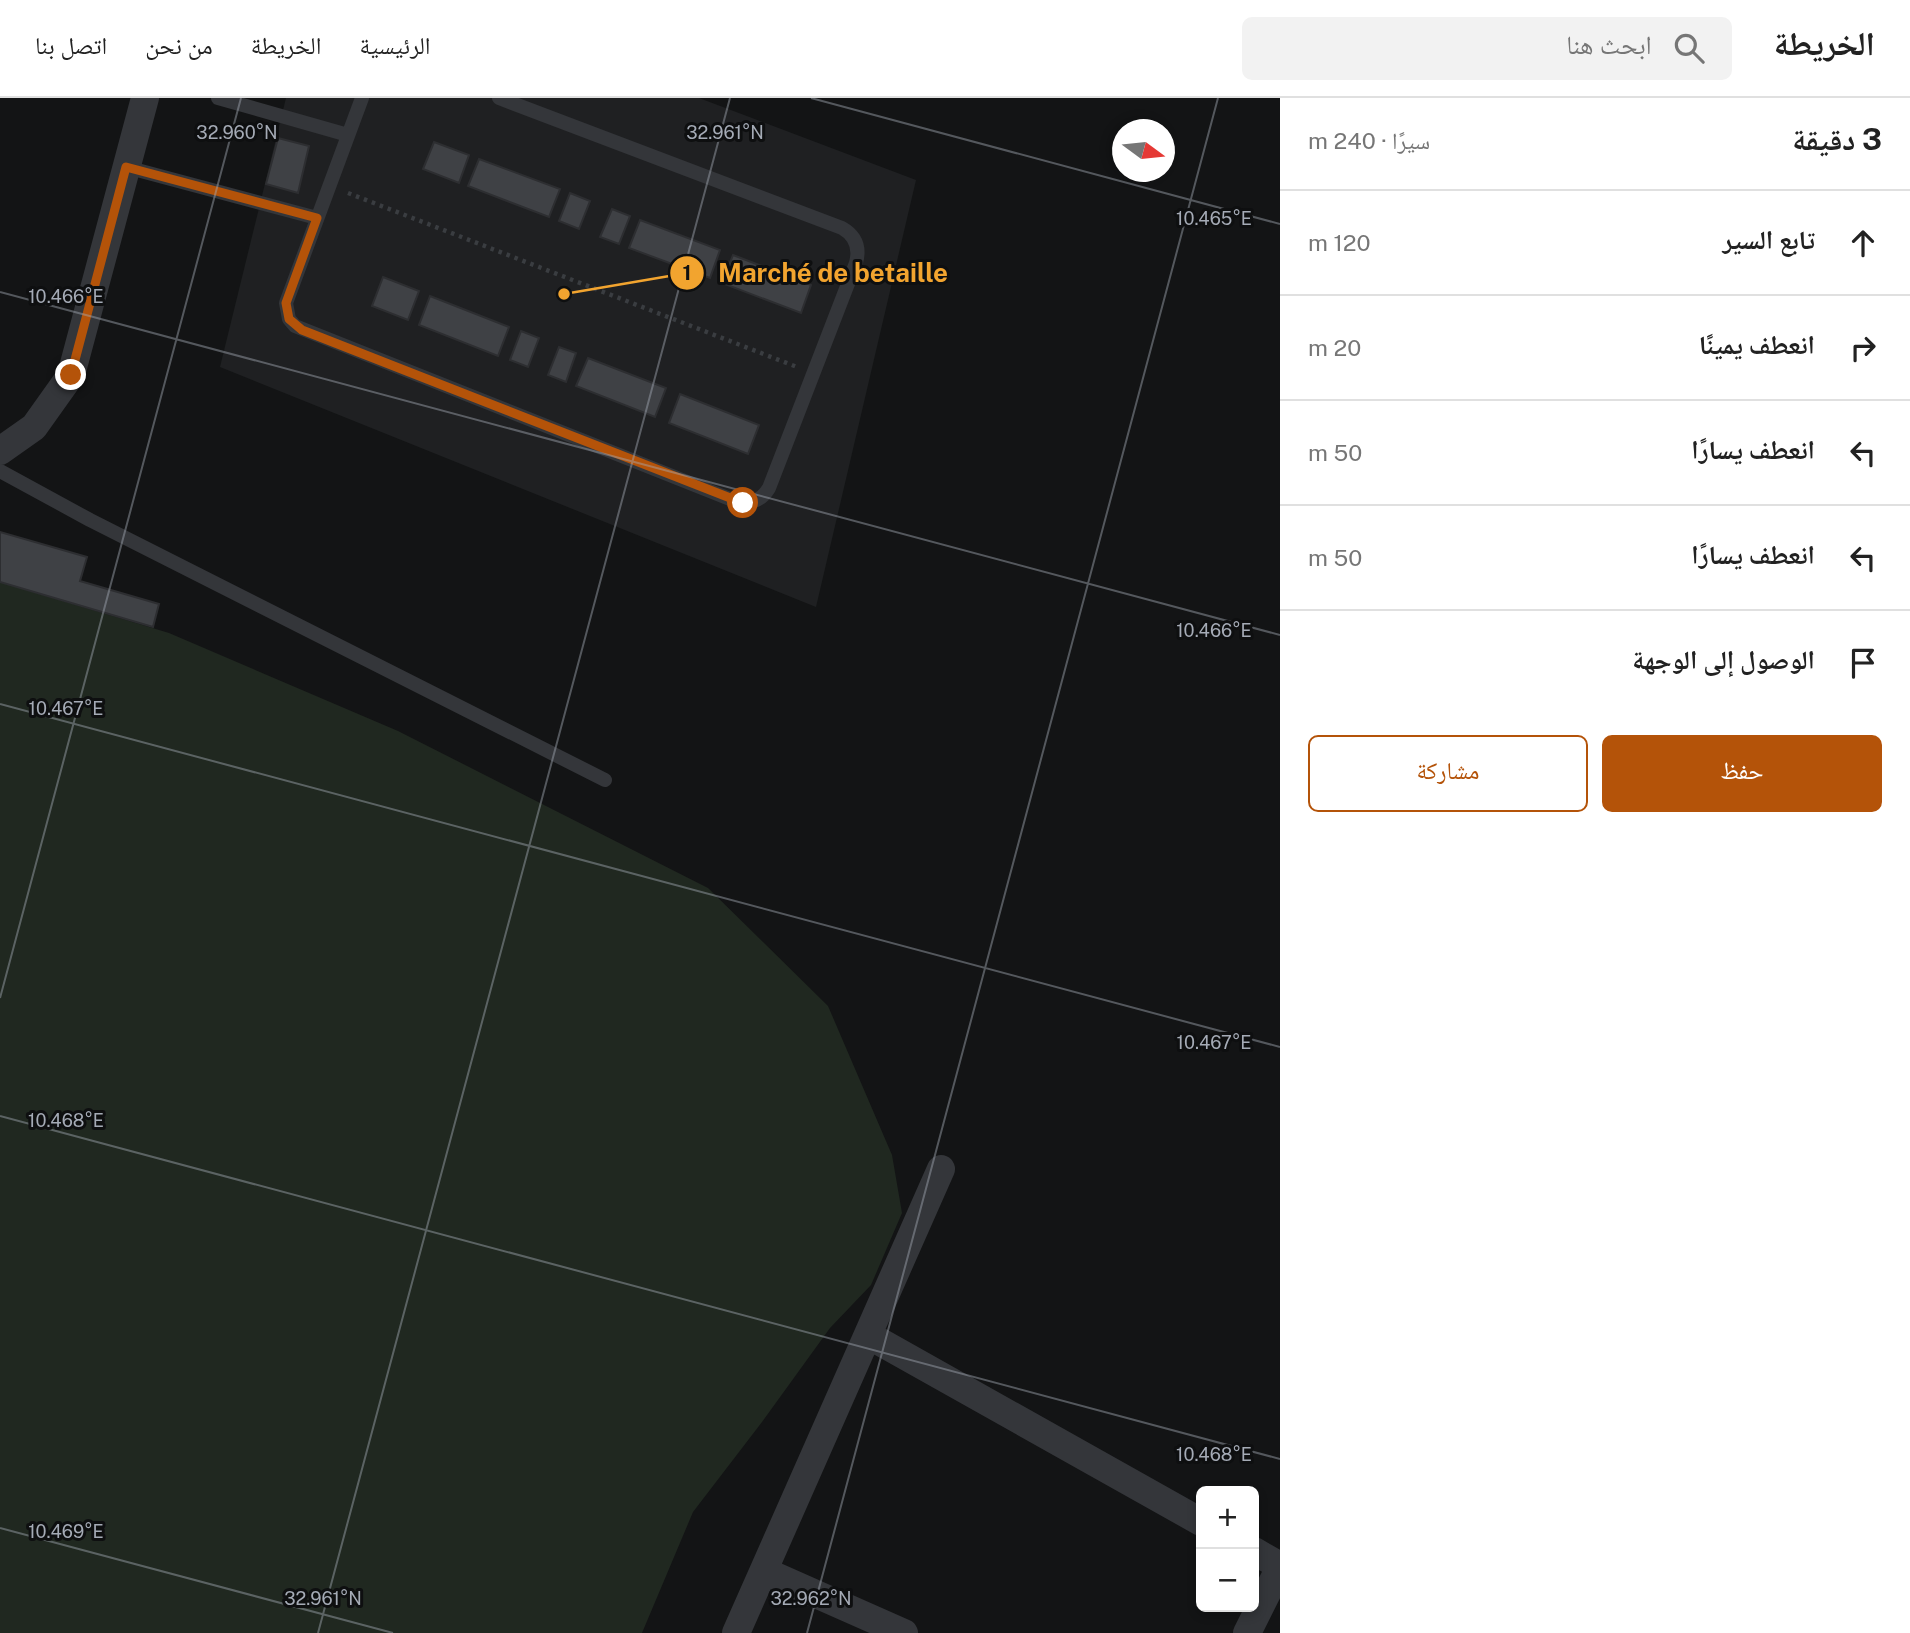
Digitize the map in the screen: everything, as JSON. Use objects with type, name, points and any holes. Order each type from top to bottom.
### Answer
[{"type":"street","points":[[0,451],[34,427],[71,375],[145,98]]},
{"type":"street","points":[[736,1633],[941,1169]]},
{"type":"street","points":[[868,1335],[1196,1519]]},
{"type":"street","points":[[1247,1633],[1280,1567],[1259,1554]]},
{"type":"street","points":[[764,1571],[904,1633]]},
{"type":"lane","points":[[218,98],[348,135]]},
{"type":"lane","points":[[362,98],[286,303],[289,319],[295,326],[736,501],[751,502],[765,495],[858,255],[855,239],[849,232],[499,98]]},
{"type":"lane","points":[[126,167],[317,218]]},
{"type":"lane","points":[[0,471],[102,526],[606,780]]},
{"type":"path","points":[[329,186],[814,373]]},
{"type":"shaded area","points":[[286,98],[699,98],[916,180],[816,607],[220,367]]},
{"type":"shaded area","points":[[0,582],[169,633],[398,731],[708,888],[828,1006],[892,1155],[902,1213],[871,1285],[830,1328],[693,1512],[642,1633],[0,1633]]},
{"type":"building","points":[[278,138],[309,146],[298,193],[266,184]]},
{"type":"building","points":[[434,142],[469,155],[459,183],[423,169]]},
{"type":"building","points":[[479,159],[560,189],[549,217],[468,186]]},
{"type":"building","points":[[570,193],[590,201],[579,229],[559,221]]},
{"type":"building","points":[[612,209],[630,216],[619,244],[600,237]]},
{"type":"building","points":[[640,220],[720,250],[710,278],[629,248]]},
{"type":"building","points":[[733,255],[811,285],[801,313],[722,283]]},
{"type":"building","points":[[383,277],[419,291],[408,320],[372,306]]},
{"type":"building","points":[[430,296],[509,327],[498,356],[419,325]]},
{"type":"building","points":[[521,331],[539,338],[528,367],[510,360]]},
{"type":"building","points":[[559,347],[576,353],[566,382],[548,375]]},
{"type":"building","points":[[588,358],[666,388],[655,417],[576,386]]},
{"type":"building","points":[[680,394],[759,425],[748,454],[669,423]]},
{"type":"building","points":[[0,532],[87,557],[80,581],[159,604],[153,627],[0,582]]},
{"type":"place","name":"Marché de betaille","points":[[564,294]]},
{"type":"route","points":[[71,375],[126,167],[317,218],[286,303],[289,319],[302,330],[743,503]]}]
